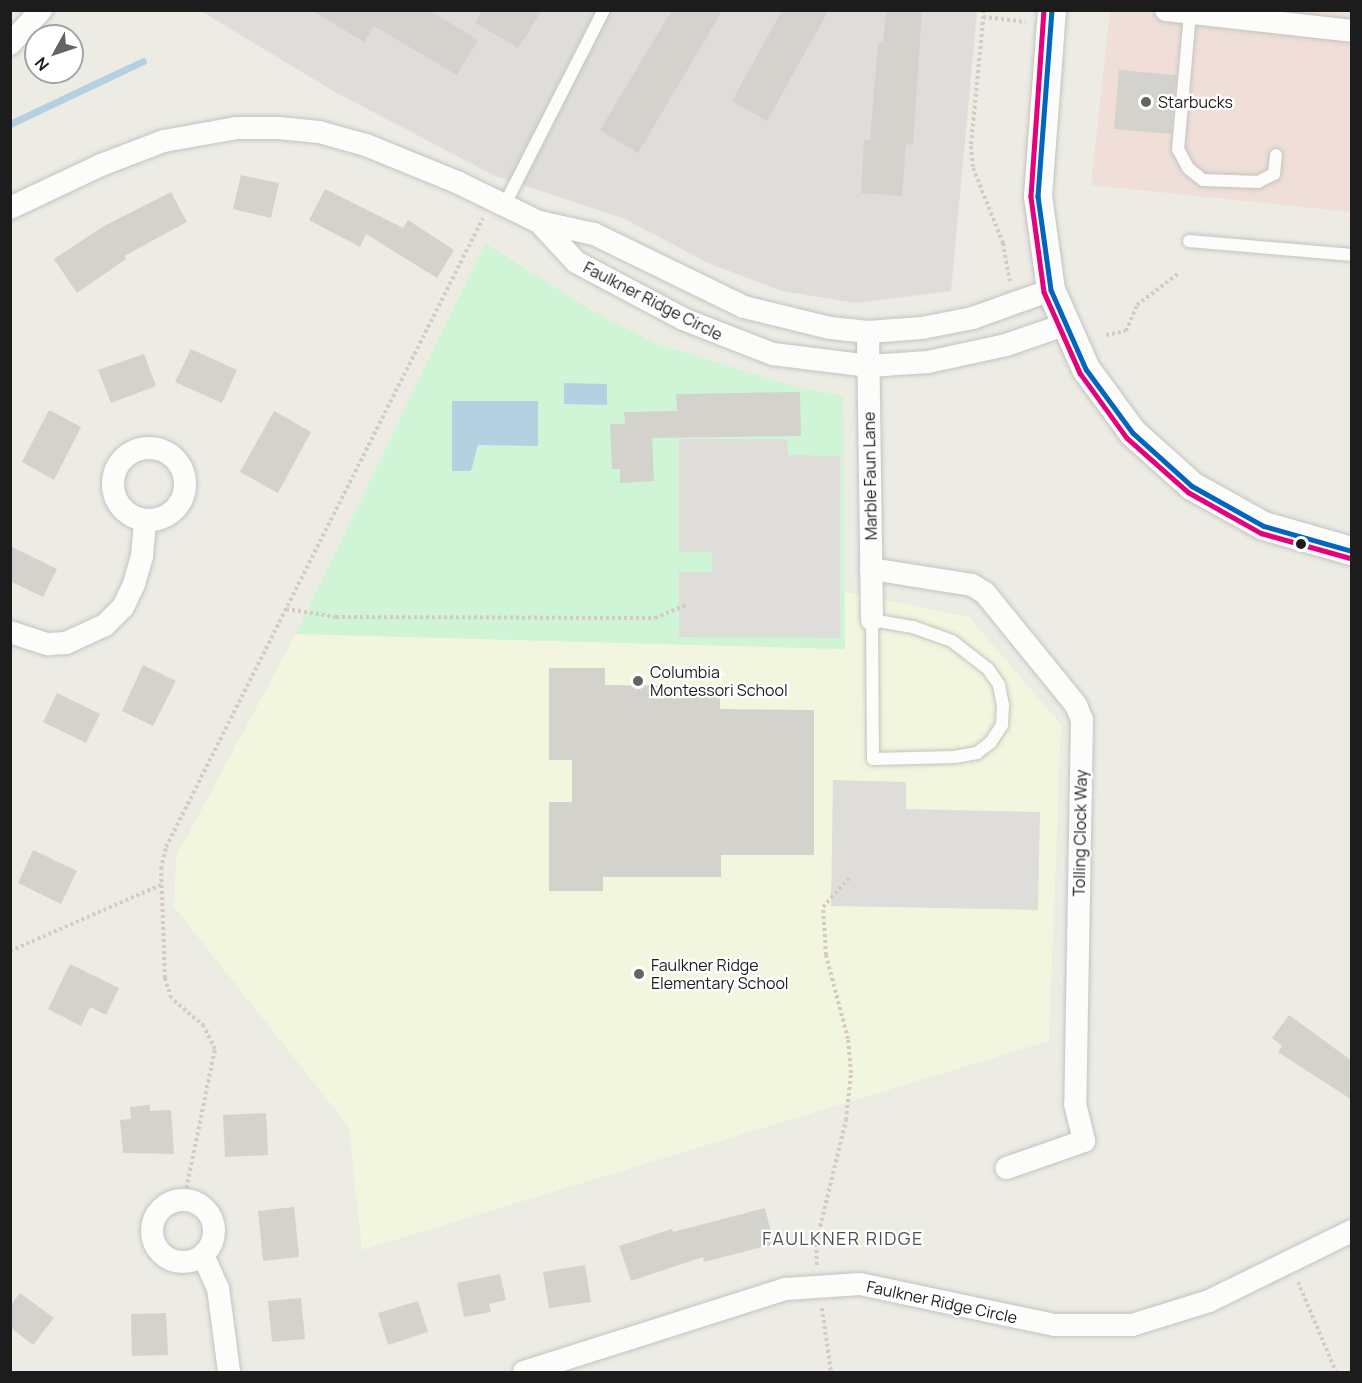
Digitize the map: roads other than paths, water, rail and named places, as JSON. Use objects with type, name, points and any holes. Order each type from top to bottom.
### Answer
[{"type":"street","points":[[10,44],[41,10]]},
{"type":"street","points":[[1052,10],[1038,186],[1051,290],[1064,325],[1107,400],[1133,433],[1192,486],[1264,526],[1352,551]]},
{"type":"street","points":[[1166,10],[1352,31]]},
{"type":"street","name":"Faulkner Ridge Circle","points":[[10,208],[101,165],[164,141],[236,128],[309,131],[347,140],[497,201],[539,222],[594,234],[744,307],[787,320],[868,332],[922,328],[973,318],[1051,290]]},
{"type":"street","name":"Faulkner Ridge Circle","points":[[539,222],[576,262],[725,338],[773,354],[869,366],[961,357],[1064,325]]},
{"type":"street","name":"Marble Faun Lane","points":[[868,332],[872,620]]},
{"type":"street","points":[[10,632],[48,644],[66,643],[105,625],[123,607],[134,584],[142,556],[145,521]]},
{"type":"street","name":"Tolling Clock Way","points":[[872,568],[972,585],[985,592],[1076,705],[1082,720],[1075,1104],[1084,1141],[1007,1168]]},
{"type":"street","points":[[184,1200],[204,1208],[214,1225],[211,1245],[203,1255],[191,1261],[170,1259],[154,1241],[155,1218],[162,1208],[184,1200]]},
{"type":"street","name":"Faulkner Ridge Circle","points":[[524,1372],[786,1288],[860,1284],[1054,1325],[1132,1325],[1209,1301],[1352,1231]]},
{"type":"street","points":[[203,1255],[218,1288],[229,1372]]},
{"type":"lane","points":[[497,201],[604,10]]},
{"type":"lane","points":[[1190,13],[1178,149],[1188,168],[1203,180],[1258,182],[1274,174],[1275,155]]},
{"type":"lane","points":[[1189,240],[1352,255]]},
{"type":"lane","points":[[872,620],[913,627],[952,641],[988,669],[999,685],[1004,705],[1002,725],[991,742],[977,753],[954,757],[873,759],[872,620]]},
{"type":"water","points":[[564,383],[607,384],[607,405],[564,404]]},
{"type":"water","points":[[452,401],[538,401],[538,446],[478,445],[471,471],[452,471]]},
{"type":"waterway","points":[[10,124],[143,61]]},
{"type":"place","name":"Starbucks","points":[[1146,102]]},
{"type":"place","name":"Columbia Montessori School","points":[[638,681]]},
{"type":"place","name":"Faulkner Ridge Elementary School","points":[[639,974]]},
{"type":"district","name":"FAULKNER RIDGE","points":[[843,1238]]}]
